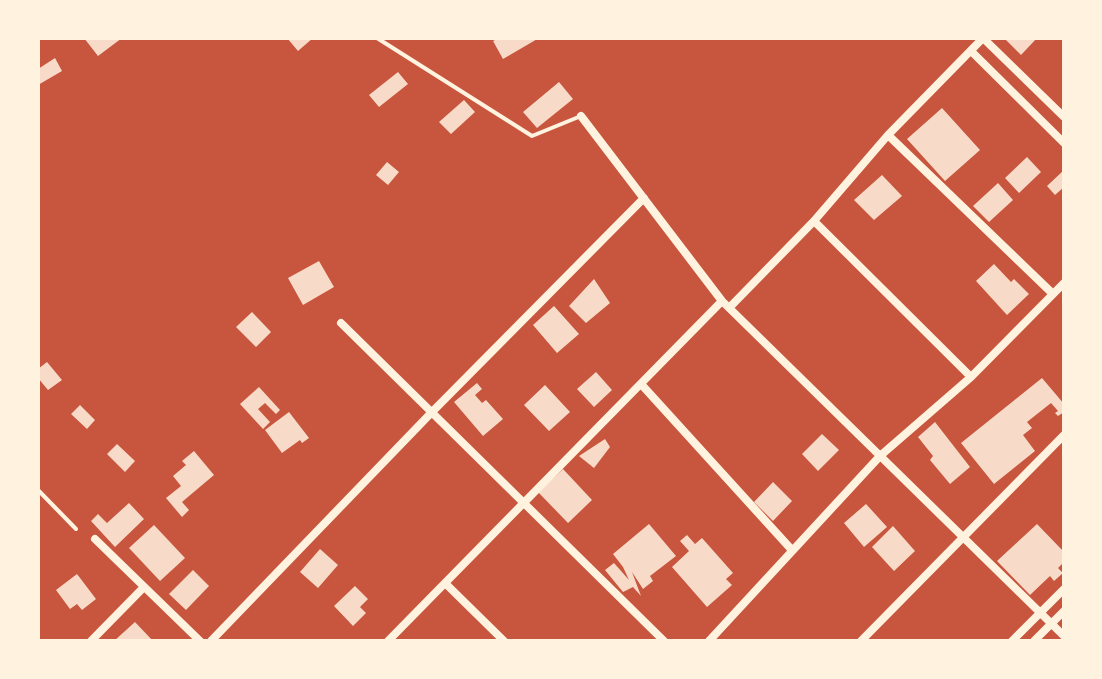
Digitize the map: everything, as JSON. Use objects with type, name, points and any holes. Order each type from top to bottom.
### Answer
[{"type":"street","points":[[388,641],[641,384],[814,221],[888,135],[983,38],[1064,117]]},
{"type":"street","points":[[971,51],[1064,143]]},
{"type":"street","points":[[581,116],[726,304],[1064,636]]},
{"type":"street","points":[[888,135],[1053,294]]},
{"type":"street","points":[[211,641],[644,198]]},
{"type":"street","points":[[814,221],[971,377]]},
{"type":"street","points":[[709,641],[880,456],[971,377],[1064,283]]},
{"type":"street","points":[[341,323],[664,641]]},
{"type":"street","points":[[641,384],[791,549]]},
{"type":"street","points":[[861,641],[1064,435]]},
{"type":"street","points":[[95,539],[200,641]]},
{"type":"street","points":[[445,583],[504,641]]},
{"type":"street","points":[[91,641],[144,587]]},
{"type":"street","points":[[1012,641],[1064,589]]},
{"type":"street","points":[[1034,641],[1064,611]]},
{"type":"lane","points":[[377,38],[532,136],[581,116]]},
{"type":"lane","points":[[38,490],[76,529]]},
{"type":"building","points":[[84,38],[122,38],[98,56]]},
{"type":"building","points":[[287,38],[313,38],[298,51]]},
{"type":"building","points":[[499,38],[539,38],[503,59],[493,41]]},
{"type":"building","points":[[1004,38],[1037,38],[1021,55]]},
{"type":"building","points":[[55,58],[62,71],[38,85],[38,69]]},
{"type":"building","points":[[398,72],[408,84],[379,107],[369,95]]},
{"type":"building","points":[[559,82],[573,99],[537,128],[523,112]]},
{"type":"building","points":[[464,100],[475,112],[451,134],[439,122]]},
{"type":"building","points":[[942,108],[980,150],[945,181],[907,139]]},
{"type":"building","points":[[1027,157],[1041,172],[1019,193],[1005,178]]},
{"type":"building","points":[[387,162],[399,172],[388,185],[376,175]]},
{"type":"building","points":[[1064,170],[1064,187],[1055,195],[1047,186]]},
{"type":"building","points":[[882,175],[902,196],[874,220],[854,200]]},
{"type":"building","points":[[998,183],[1013,200],[989,222],[973,206]]},
{"type":"building","points":[[319,261],[334,287],[303,305],[288,278]]},
{"type":"building","points":[[994,264],[1011,282],[1014,279],[1029,294],[1007,315],[976,281]]},
{"type":"building","points":[[594,279],[610,303],[586,323],[569,306]]},
{"type":"building","points":[[554,306],[579,334],[557,353],[533,325]]},
{"type":"building","points":[[252,312],[271,332],[256,347],[236,327]]},
{"type":"building","points":[[47,362],[62,380],[48,390],[38,378],[38,369]]},
{"type":"building","points":[[596,372],[612,390],[594,407],[577,389]]},
{"type":"building","points":[[1042,378],[1064,404],[1064,412],[1058,416],[1051,403],[1027,422],[1032,428],[1023,435],[1035,451],[994,484],[961,443]]},
{"type":"building","points":[[477,383],[482,389],[475,395],[482,403],[486,400],[503,419],[483,436],[454,402]]},
{"type":"building","points":[[545,385],[570,412],[549,431],[524,405]]},
{"type":"building","points":[[259,387],[280,410],[276,414],[265,403],[258,409],[270,422],[263,429],[240,404]]},
{"type":"building","points":[[80,405],[95,420],[87,429],[71,414]]},
{"type":"building","points":[[289,412],[309,438],[302,443],[300,440],[282,453],[265,430]]},
{"type":"building","points":[[935,422],[970,467],[950,484],[930,460],[933,456],[918,437]]},
{"type":"building","points":[[822,434],[839,450],[818,471],[802,454]]},
{"type":"building","points":[[605,439],[610,447],[594,468],[579,456]]},
{"type":"building","points":[[117,444],[135,461],[125,472],[107,454]]},
{"type":"building","points":[[194,451],[214,475],[182,502],[189,510],[182,517],[166,498],[181,486],[173,476],[186,465],[182,461]]},
{"type":"building","points":[[563,469],[592,500],[568,523],[538,492]]},
{"type":"building","points":[[773,482],[792,501],[773,521],[754,502]]},
{"type":"building","points":[[129,503],[144,519],[115,547],[91,521],[98,514],[107,523]]},
{"type":"building","points":[[866,504],[887,527],[864,547],[844,523]]},
{"type":"building","points":[[649,524],[676,556],[650,576],[653,581],[643,589],[632,572],[641,596],[633,587],[623,592],[605,570],[614,563],[629,580],[613,554]]},
{"type":"building","points":[[1037,524],[1064,552],[1064,562],[1058,568],[1063,573],[1054,581],[1050,576],[1030,595],[997,561]]},
{"type":"building","points":[[154,525],[185,558],[160,581],[129,548]]},
{"type":"building","points":[[893,526],[915,551],[894,571],[872,547]]},
{"type":"building","points":[[687,535],[695,544],[702,538],[733,573],[726,579],[732,585],[707,607],[672,567],[689,551],[680,541]]},
{"type":"building","points":[[320,549],[338,565],[318,588],[300,572]]},
{"type":"building","points":[[193,570],[209,586],[186,610],[169,594]]},
{"type":"building","points":[[77,574],[96,599],[82,610],[77,604],[70,609],[56,590]]},
{"type":"building","points":[[355,586],[368,599],[360,607],[366,613],[353,626],[334,606]]},
{"type":"building","points":[[135,622],[153,641],[114,641]]}]
